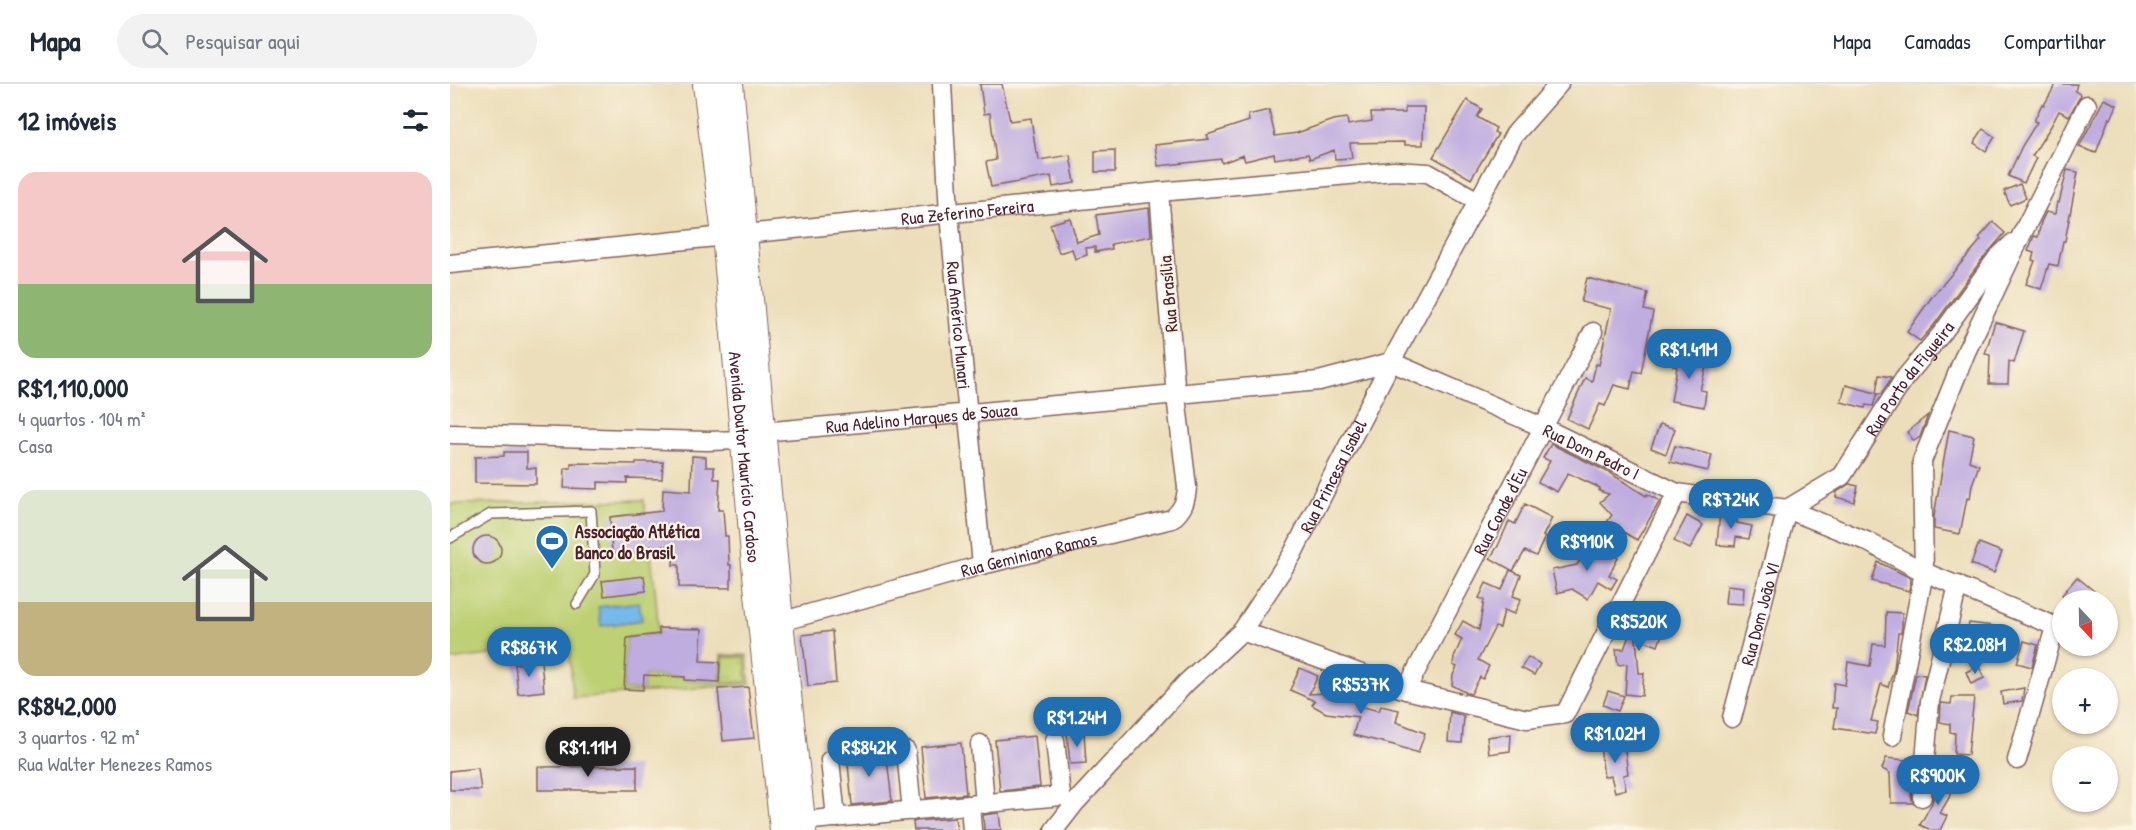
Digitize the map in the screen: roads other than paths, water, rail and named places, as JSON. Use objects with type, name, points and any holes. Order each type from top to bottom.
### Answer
[{"type":"street","name":"Avenida Doutor Maurício Cardoso","points":[[706,84],[735,234]]},
{"type":"street","name":"Avenida Doutor Maurício Cardoso","points":[[730,84],[735,234],[770,623],[785,757],[796,827]]},
{"type":"street","name":"Rua Américo Munari","points":[[942,84],[949,214],[982,566]]},
{"type":"street","name":"Rua Princesa Isabel","points":[[1054,830],[1075,802],[1186,682],[1242,630],[1292,555],[1514,135],[1559,84]]},
{"type":"street","name":"Rua Porto da Figueira","points":[[1892,736],[1924,572],[1922,461],[1966,352],[2087,105]]},
{"type":"street","name":"Rua Zeferino Fereira","points":[[450,264],[1159,192],[1394,171],[1428,173],[1478,201]]},
{"type":"street","name":"Rua Brasília","points":[[1159,192],[1176,396]]},
{"type":"street","name":"Rua Porto da Figueira","points":[[1787,509],[1842,476],[1904,379],[1997,258],[2021,236]]},
{"type":"street","name":"Rua Conde d'Eu","points":[[1406,690],[1593,332]]},
{"type":"street","name":"Rua Adelino Marques de Souza","points":[[450,434],[707,441],[969,413],[1176,396],[1319,381],[1392,362]]},
{"type":"street","name":"Rua Dom Pedro I","points":[[1392,362],[1542,427],[1677,494],[1787,509],[1866,541],[1924,572],[2052,625]]},
{"type":"street","name":"Rua Geminiano Ramos","points":[[770,623],[982,566],[1172,519],[1182,511],[1187,487],[1176,396]]},
{"type":"street","points":[[1242,630],[1406,690],[1527,719],[1565,714],[1677,494]]},
{"type":"street","name":"Rua Dom João VI","points":[[1732,718],[1787,509]]},
{"type":"street","points":[[1922,797],[1930,701],[1958,585]]},
{"type":"street","points":[[2017,760],[2052,650]]},
{"type":"street","points":[[796,827],[836,818],[902,818],[978,804],[1061,796],[1055,740]]},
{"type":"street","points":[[972,830],[978,804],[980,744]]},
{"type":"street","points":[[902,818],[906,751]]},
{"type":"street","points":[[830,760],[836,818]]},
{"type":"lane","points":[[450,538],[491,514],[591,511],[595,574],[577,604]]},
{"type":"water","points":[[639,602],[642,620],[601,626],[598,607]]},
{"type":"place","name":"Associação Atlética Banco do Brasil","points":[[552,570]]}]
